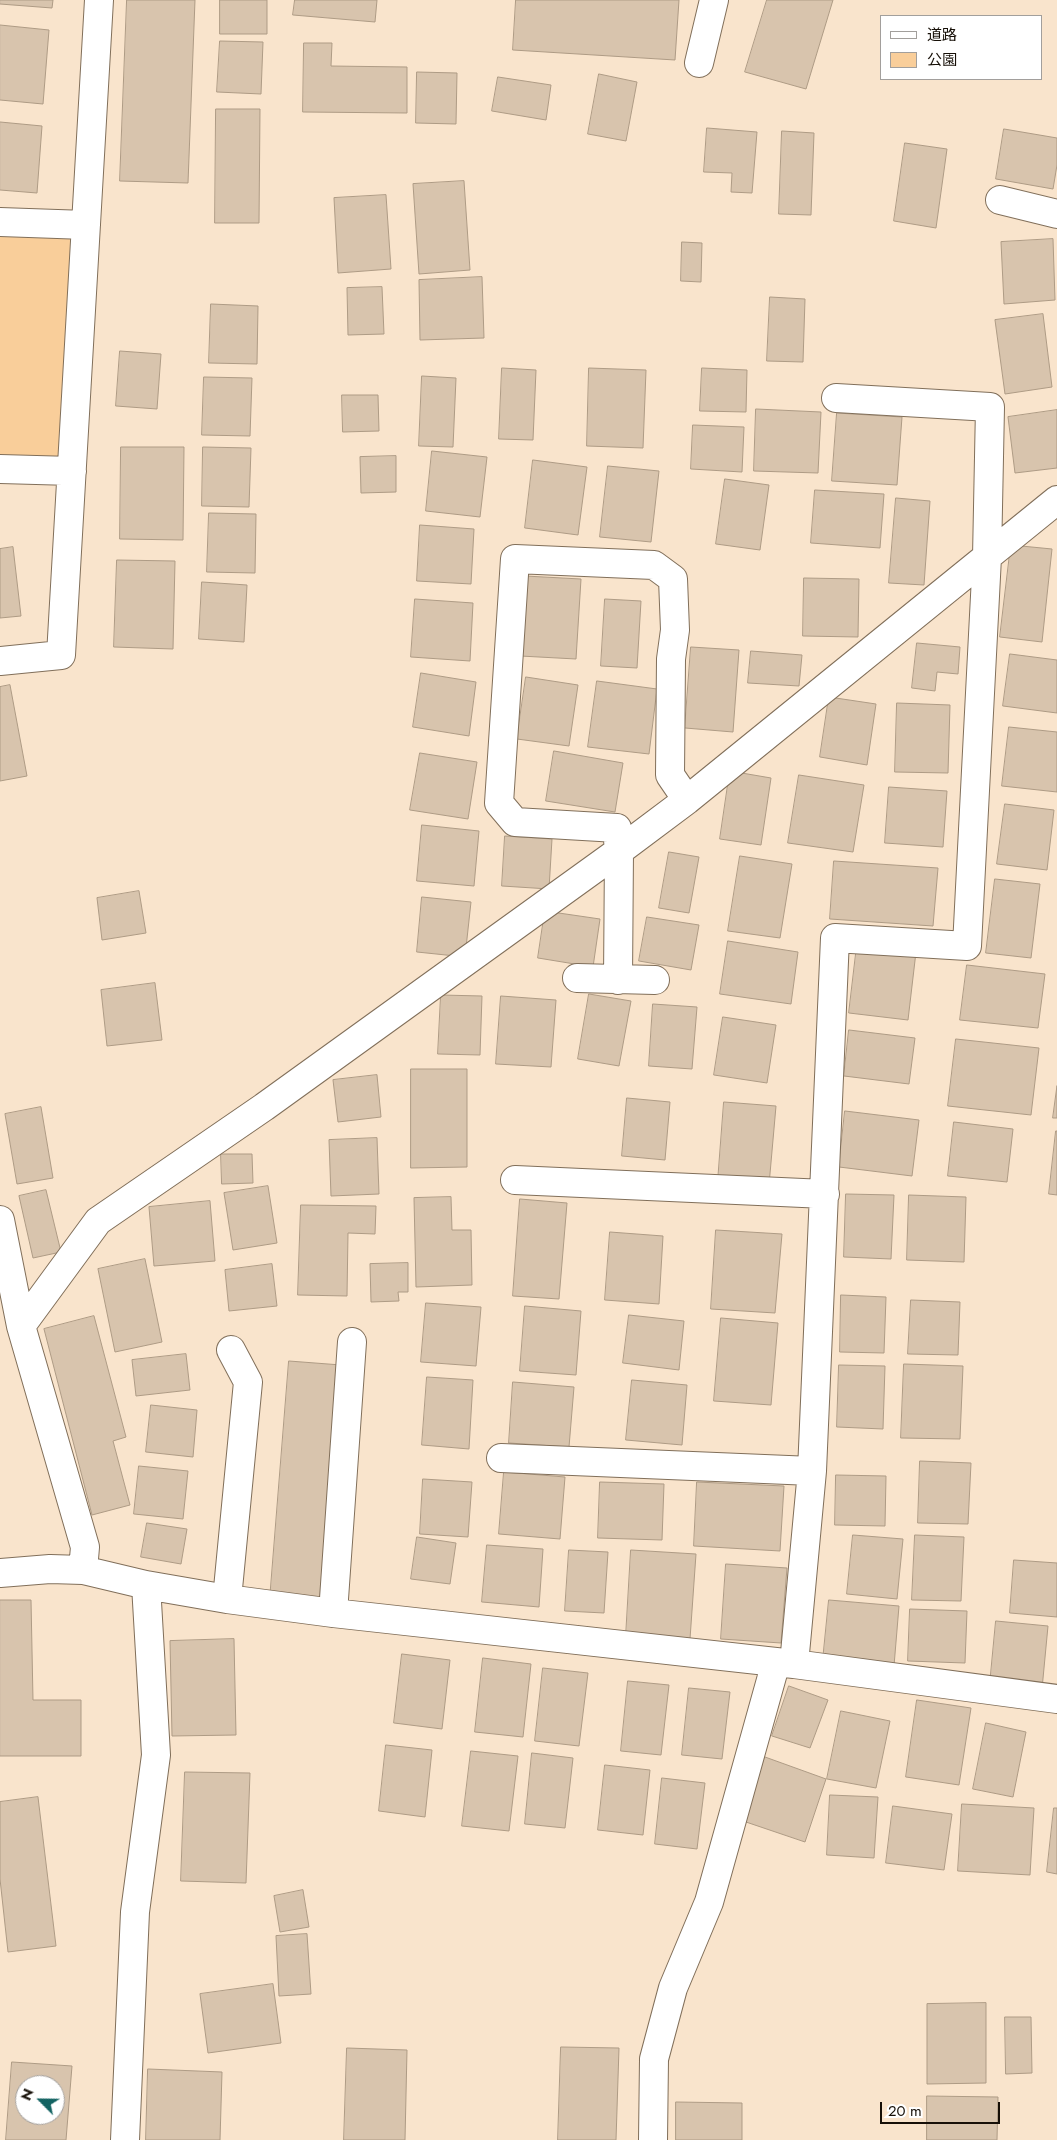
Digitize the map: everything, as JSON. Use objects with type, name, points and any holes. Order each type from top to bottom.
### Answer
[{"type":"street","points":[[0,661],[61,655],[99,0]]},
{"type":"street","points":[[699,62],[714,0]]},
{"type":"street","points":[[1000,200],[1057,214]]},
{"type":"street","points":[[0,222],[86,225]]},
{"type":"street","points":[[653,2140],[654,2059],[673,1988],[709,1902],[785,1663],[812,1471],[835,938],[967,946],[987,557],[990,407],[836,398]]},
{"type":"street","points":[[0,468],[72,471]]},
{"type":"street","points":[[21,1326],[98,1221],[264,1108],[619,851],[686,800],[987,557],[1046,522],[1057,500]]},
{"type":"street","points":[[618,980],[619,851],[617,828],[515,822],[499,803],[515,559],[654,565],[673,579],[675,630],[670,659],[670,775],[686,800]]},
{"type":"street","points":[[578,978],[654,980]]},
{"type":"street","points":[[515,1180],[825,1194]]},
{"type":"street","points":[[0,1220],[21,1326],[84,1547],[83,1570]]},
{"type":"street","points":[[333,1613],[352,1342]]},
{"type":"street","points":[[227,1599],[248,1382],[231,1350]]},
{"type":"street","points":[[501,1458],[812,1471]]},
{"type":"street","points":[[0,1573],[50,1569],[83,1570],[146,1585],[227,1599],[333,1613],[785,1663],[1057,1699]]},
{"type":"street","points":[[125,2140],[135,1912],[156,1754],[146,1585]]},
{"type":"green space","points":[[0,222],[86,225],[72,471],[0,469]]},
{"type":"building","points":[[0,0],[53,0],[52,8],[0,4]]},
{"type":"building","points":[[127,0],[195,0],[188,183],[120,181]]},
{"type":"building","points":[[220,0],[267,0],[267,34],[220,34]]},
{"type":"building","points":[[295,0],[377,0],[375,22],[293,15]]},
{"type":"building","points":[[516,0],[679,0],[675,60],[513,50]]},
{"type":"building","points":[[767,0],[833,0],[806,89],[745,72]]},
{"type":"building","points":[[0,25],[49,30],[43,104],[0,100]]},
{"type":"building","points":[[220,41],[263,42],[261,94],[217,92]]},
{"type":"building","points":[[304,43],[332,43],[331,66],[407,67],[407,113],[303,112]]},
{"type":"building","points":[[417,72],[457,73],[456,124],[416,123]]},
{"type":"building","points":[[599,74],[637,82],[626,141],[588,134]]},
{"type":"building","points":[[498,77],[551,85],[546,120],[492,111]]},
{"type":"building","points":[[216,109],[260,109],[259,223],[215,223]]},
{"type":"building","points":[[0,122],[42,126],[37,193],[0,190]]},
{"type":"building","points":[[707,128],[757,132],[752,193],[731,192],[732,173],[704,172]]},
{"type":"building","points":[[1004,129],[1057,138],[1057,165],[1053,189],[996,179]]},
{"type":"building","points":[[782,131],[814,133],[811,215],[779,214]]},
{"type":"building","points":[[905,143],[947,149],[936,228],[894,221]]},
{"type":"building","points":[[464,181],[470,270],[419,274],[413,184]]},
{"type":"building","points":[[386,195],[391,269],[338,273],[334,198]]},
{"type":"building","points":[[1053,239],[1055,300],[1004,304],[1001,242]]},
{"type":"building","points":[[682,242],[702,243],[701,282],[681,281]]},
{"type":"building","points":[[482,277],[484,338],[420,340],[419,280]]},
{"type":"building","points":[[382,287],[384,334],[348,335],[347,288]]},
{"type":"building","points":[[770,297],[805,299],[803,362],[767,361]]},
{"type":"building","points":[[211,304],[258,306],[257,364],[209,363]]},
{"type":"building","points":[[1043,314],[1052,387],[1005,394],[995,320]]},
{"type":"building","points":[[120,351],[161,354],[157,409],[116,406]]},
{"type":"building","points":[[502,368],[536,370],[533,440],[499,439]]},
{"type":"building","points":[[589,368],[646,370],[643,448],[587,446]]},
{"type":"building","points":[[702,368],[747,370],[746,412],[700,411]]},
{"type":"building","points":[[422,376],[456,378],[453,447],[419,446]]},
{"type":"building","points":[[204,377],[252,378],[250,436],[202,435]]},
{"type":"building","points":[[342,395],[378,395],[379,431],[343,432]]},
{"type":"building","points":[[756,409],[821,412],[818,473],[754,471]]},
{"type":"building","points":[[1057,410],[1057,468],[1015,473],[1008,417]]},
{"type":"building","points":[[837,413],[902,417],[897,485],[832,481]]},
{"type":"building","points":[[693,425],[744,427],[742,472],[691,469]]},
{"type":"building","points":[[121,447],[184,447],[183,540],[120,539]]},
{"type":"building","points":[[203,447],[251,448],[249,507],[202,506]]},
{"type":"building","points":[[432,451],[487,457],[480,517],[426,511]]},
{"type":"building","points":[[396,456],[396,492],[361,493],[360,457]]},
{"type":"building","points":[[533,460],[587,467],[578,535],[525,528]]},
{"type":"building","points":[[608,466],[659,471],[651,542],[600,537]]},
{"type":"building","points":[[725,479],[769,485],[760,550],[716,544]]},
{"type":"building","points":[[815,490],[884,494],[880,548],[811,543]]},
{"type":"building","points":[[896,498],[930,501],[924,585],[889,583]]},
{"type":"building","points":[[209,513],[256,514],[255,573],[207,572]]},
{"type":"building","points":[[420,525],[474,529],[471,584],[417,581]]},
{"type":"building","points":[[1011,545],[1052,549],[1042,642],[1000,637]]},
{"type":"building","points":[[13,547],[21,616],[0,618],[0,549]]},
{"type":"building","points":[[117,560],[175,561],[173,649],[114,647]]},
{"type":"building","points":[[525,576],[581,579],[576,659],[520,656]]},
{"type":"building","points":[[804,578],[859,579],[858,637],[803,636]]},
{"type":"building","points":[[202,582],[247,585],[244,642],[199,639]]},
{"type":"building","points":[[415,599],[473,603],[470,661],[411,657]]},
{"type":"building","points":[[605,599],[641,601],[637,668],[601,666]]},
{"type":"building","points":[[917,643],[960,647],[958,674],[937,672],[935,691],[912,688]]},
{"type":"building","points":[[691,647],[739,650],[733,732],[685,728]]},
{"type":"building","points":[[751,651],[802,655],[799,686],[748,683]]},
{"type":"building","points":[[1010,654],[1057,660],[1057,713],[1003,706]]},
{"type":"building","points":[[421,673],[476,682],[469,736],[413,727]]},
{"type":"building","points":[[526,677],[578,685],[569,746],[517,739]]},
{"type":"building","points":[[597,681],[657,689],[649,754],[588,747]]},
{"type":"building","points":[[10,685],[27,776],[0,781],[0,687]]},
{"type":"building","points":[[829,697],[876,704],[867,765],[820,757]]},
{"type":"building","points":[[897,703],[950,705],[948,773],[895,772]]},
{"type":"building","points":[[1009,727],[1057,732],[1057,792],[1002,786]]},
{"type":"building","points":[[554,751],[623,763],[615,812],[546,801]]},
{"type":"building","points":[[420,753],[477,762],[468,819],[410,810]]},
{"type":"building","points":[[730,771],[771,778],[761,845],[720,839]]},
{"type":"building","points":[[799,775],[864,785],[853,852],[788,843]]},
{"type":"building","points":[[889,787],[947,791],[943,847],[885,843]]},
{"type":"building","points":[[1005,804],[1054,810],[1047,870],[997,864]]},
{"type":"building","points":[[422,825],[479,831],[474,886],[417,881]]},
{"type":"building","points":[[505,836],[552,839],[549,889],[502,886]]},
{"type":"building","points":[[669,852],[699,857],[689,913],[659,908]]},
{"type":"building","points":[[740,856],[792,864],[780,938],[728,931]]},
{"type":"building","points":[[834,861],[938,868],[933,926],[830,919]]},
{"type":"building","points":[[995,879],[1040,884],[1031,958],[986,953]]},
{"type":"building","points":[[139,891],[146,933],[102,940],[97,898]]},
{"type":"building","points":[[422,897],[471,902],[465,957],[417,952]]},
{"type":"building","points":[[545,911],[600,919],[593,967],[538,958]]},
{"type":"building","points":[[647,917],[699,925],[691,970],[639,961]]},
{"type":"building","points":[[728,941],[798,952],[791,1004],[720,994]]},
{"type":"building","points":[[857,945],[916,952],[908,1020],[849,1013]]},
{"type":"building","points":[[967,965],[1045,974],[1038,1028],[960,1020]]},
{"type":"building","points":[[155,983],[162,1040],[107,1046],[101,990]]},
{"type":"building","points":[[589,994],[631,1001],[619,1066],[578,1059]]},
{"type":"building","points":[[441,995],[482,996],[480,1055],[438,1054]]},
{"type":"building","points":[[501,996],[556,1000],[551,1067],[496,1064]]},
{"type":"building","points":[[653,1004],[697,1007],[692,1069],[649,1066]]},
{"type":"building","points":[[723,1017],[776,1025],[767,1083],[714,1075]]},
{"type":"building","points":[[849,1030],[915,1038],[909,1084],[844,1076]]},
{"type":"building","points":[[956,1039],[1039,1048],[1031,1115],[948,1106]]},
{"type":"building","points":[[411,1069],[467,1069],[467,1167],[411,1168]]},
{"type":"building","points":[[377,1075],[381,1117],[338,1122],[333,1080]]},
{"type":"building","points":[[1057,1086],[1057,1118],[1053,1118]]},
{"type":"building","points":[[627,1098],[670,1102],[665,1160],[622,1156]]},
{"type":"building","points":[[724,1102],[776,1106],[769,1185],[718,1181]]},
{"type":"building","points":[[41,1107],[53,1178],[17,1184],[5,1114]]},
{"type":"building","points":[[845,1111],[919,1120],[912,1176],[839,1167]]},
{"type":"building","points":[[954,1122],[1013,1129],[1007,1182],[948,1176]]},
{"type":"building","points":[[1057,1131],[1057,1195],[1049,1194]]},
{"type":"building","points":[[377,1138],[379,1194],[331,1196],[329,1140]]},
{"type":"building","points":[[221,1154],[252,1154],[253,1183],[222,1184]]},
{"type":"building","points":[[268,1186],[277,1243],[233,1250],[224,1193]]},
{"type":"building","points":[[46,1190],[61,1252],[33,1258],[19,1196]]},
{"type":"building","points":[[846,1194],[894,1195],[891,1259],[844,1257]]},
{"type":"building","points":[[909,1195],[966,1197],[964,1262],[907,1260]]},
{"type":"building","points":[[451,1197],[452,1230],[471,1230],[472,1285],[416,1287],[414,1198]]},
{"type":"building","points":[[520,1199],[567,1203],[559,1299],[513,1296]]},
{"type":"building","points":[[210,1201],[215,1261],[154,1266],[149,1207]]},
{"type":"building","points":[[301,1205],[376,1206],[375,1234],[348,1233],[347,1296],[298,1295]]},
{"type":"building","points":[[716,1230],[782,1234],[775,1313],[711,1309]]},
{"type":"building","points":[[610,1232],[663,1236],[659,1304],[605,1300]]},
{"type":"building","points":[[145,1259],[162,1342],[115,1352],[98,1269]]},
{"type":"building","points":[[408,1263],[408,1292],[398,1292],[399,1301],[371,1302],[370,1264]]},
{"type":"building","points":[[272,1264],[277,1306],[229,1311],[225,1270]]},
{"type":"building","points":[[841,1295],[886,1297],[884,1353],[840,1352]]},
{"type":"building","points":[[911,1300],[960,1302],[958,1355],[908,1354]]},
{"type":"building","points":[[426,1303],[481,1307],[476,1366],[421,1362]]},
{"type":"building","points":[[525,1306],[581,1311],[576,1375],[520,1371]]},
{"type":"building","points":[[629,1315],[684,1321],[679,1370],[623,1363]]},
{"type":"building","points":[[94,1316],[126,1437],[113,1441],[130,1505],[92,1515],[44,1329]]},
{"type":"building","points":[[721,1318],[778,1323],[771,1405],[714,1401]]},
{"type":"building","points":[[186,1354],[190,1390],[136,1396],[132,1360]]},
{"type":"building","points":[[289,1361],[341,1365],[322,1603],[270,1599]]},
{"type":"building","points":[[904,1364],[963,1366],[960,1439],[901,1438]]},
{"type":"building","points":[[839,1365],[885,1366],[883,1429],[837,1427]]},
{"type":"building","points":[[427,1377],[473,1380],[469,1449],[422,1445]]},
{"type":"building","points":[[632,1380],[687,1385],[682,1445],[626,1440]]},
{"type":"building","points":[[513,1382],[574,1387],[569,1447],[509,1443]]},
{"type":"building","points":[[151,1405],[197,1410],[193,1457],[146,1452]]},
{"type":"building","points":[[920,1461],[971,1463],[968,1524],[918,1523]]},
{"type":"building","points":[[139,1466],[188,1471],[183,1519],[134,1514]]},
{"type":"building","points":[[504,1472],[565,1477],[560,1539],[499,1534]]},
{"type":"building","points":[[836,1475],[886,1476],[885,1526],[835,1525]]},
{"type":"building","points":[[423,1479],[472,1482],[468,1537],[420,1534]]},
{"type":"building","points":[[600,1482],[664,1484],[662,1540],[598,1538]]},
{"type":"building","points":[[697,1482],[784,1486],[780,1551],[694,1546]]},
{"type":"building","points":[[147,1523],[187,1529],[181,1564],[141,1557]]},
{"type":"building","points":[[853,1535],[903,1539],[897,1599],[847,1594]]},
{"type":"building","points":[[915,1535],[964,1537],[961,1601],[912,1600]]},
{"type":"building","points":[[417,1537],[456,1543],[450,1584],[411,1579]]},
{"type":"building","points":[[487,1545],[543,1549],[539,1607],[482,1602]]},
{"type":"building","points":[[569,1550],[608,1552],[604,1613],[565,1611]]},
{"type":"building","points":[[631,1550],[696,1554],[690,1639],[626,1636]]},
{"type":"building","points":[[1014,1560],[1057,1563],[1057,1617],[1010,1613]]},
{"type":"building","points":[[726,1564],[787,1568],[781,1643],[721,1639]]},
{"type":"building","points":[[0,1600],[31,1600],[33,1700],[81,1700],[81,1756],[0,1756]]},
{"type":"building","points":[[829,1600],[899,1606],[894,1666],[823,1660]]},
{"type":"building","points":[[910,1609],[967,1611],[965,1663],[908,1661]]},
{"type":"building","points":[[996,1621],[1048,1626],[1042,1689],[990,1684]]},
{"type":"building","points":[[234,1639],[236,1735],[172,1736],[170,1641]]},
{"type":"building","points":[[402,1654],[450,1660],[442,1729],[394,1723]]},
{"type":"building","points":[[483,1658],[531,1664],[523,1737],[475,1732]]},
{"type":"building","points":[[543,1668],[588,1673],[579,1746],[535,1741]]},
{"type":"building","points":[[628,1681],[669,1685],[661,1755],[621,1751]]},
{"type":"building","points":[[789,1686],[828,1700],[810,1748],[772,1736]]},
{"type":"building","points":[[689,1688],[730,1692],[722,1759],[682,1755]]},
{"type":"building","points":[[917,1700],[971,1708],[959,1785],[906,1777]]},
{"type":"building","points":[[841,1711],[890,1721],[876,1788],[827,1779]]},
{"type":"building","points":[[986,1723],[1026,1732],[1013,1797],[973,1789]]},
{"type":"building","points":[[386,1745],[432,1750],[425,1817],[379,1811]]},
{"type":"building","points":[[471,1751],[518,1756],[509,1831],[462,1826]]},
{"type":"building","points":[[532,1753],[573,1758],[565,1828],[525,1824]]},
{"type":"building","points":[[765,1757],[826,1779],[805,1842],[743,1821]]},
{"type":"building","points":[[605,1765],[650,1770],[643,1835],[598,1830]]},
{"type":"building","points":[[185,1772],[250,1773],[246,1883],[181,1881]]},
{"type":"building","points":[[662,1778],[705,1783],[697,1849],[655,1844]]},
{"type":"building","points":[[830,1795],[878,1797],[874,1858],[827,1855]]},
{"type":"building","points":[[38,1797],[56,1946],[8,1952],[0,1879],[0,1802]]},
{"type":"building","points":[[962,1804],[1034,1808],[1030,1875],[958,1871]]},
{"type":"building","points":[[893,1806],[952,1814],[944,1870],[886,1863]]},
{"type":"building","points":[[1054,1808],[1057,1808],[1057,1874],[1047,1872]]},
{"type":"building","points":[[303,1890],[309,1927],[280,1932],[274,1896]]},
{"type":"building","points":[[307,1934],[311,1994],[279,1996],[276,1936]]},
{"type":"building","points":[[273,1984],[281,2043],[208,2053],[200,1994]]},
{"type":"building","points":[[986,2003],[986,2083],[927,2084],[927,2004]]},
{"type":"building","points":[[1005,2017],[1031,2017],[1032,2073],[1006,2074]]},
{"type":"building","points":[[561,2047],[619,2048],[616,2140],[558,2140]]},
{"type":"building","points":[[347,2048],[407,2050],[405,2140],[344,2140]]},
{"type":"building","points":[[12,2062],[72,2066],[66,2140],[6,2140]]},
{"type":"building","points":[[148,2069],[222,2072],[220,2140],[146,2140]]},
{"type":"building","points":[[927,2096],[998,2097],[997,2140],[927,2140]]},
{"type":"building","points":[[676,2102],[742,2103],[742,2140],[676,2140]]}]
